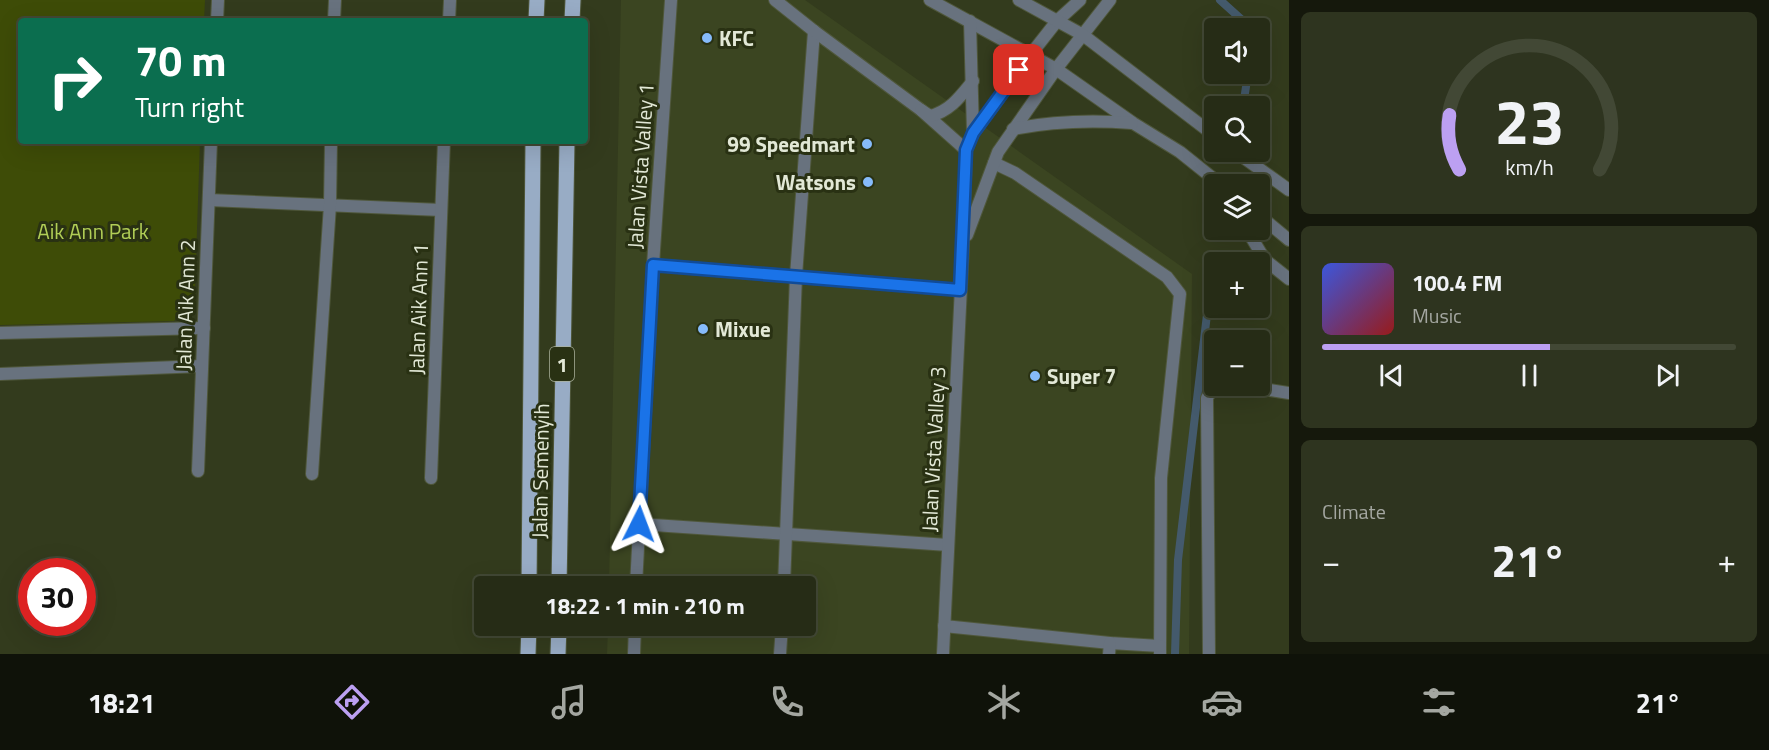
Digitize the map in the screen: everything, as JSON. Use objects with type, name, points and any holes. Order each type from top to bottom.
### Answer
[{"type":"main road","points":[[536,18],[537,0]]},
{"type":"main road","points":[[572,18],[573,0]]},
{"type":"main road","name":"Jalan Semenyih","points":[[529,576],[533,144]]},
{"type":"main road","name":"Jalan Semenyih","points":[[559,576],[567,144]]},
{"type":"main road","points":[[528,654],[529,636]]},
{"type":"main road","points":[[558,654],[559,636]]},
{"type":"street","points":[[217,18],[218,0]]},
{"type":"street","points":[[334,18],[335,0]]},
{"type":"street","points":[[449,18],[450,0]]},
{"type":"street","name":"Jalan Vista Valley 1","points":[[636,576],[653,265],[671,0]]},
{"type":"street","points":[[775,0],[930,116],[940,114],[958,100],[973,81]]},
{"type":"street","points":[[930,0],[1056,69],[1133,123],[1180,152],[1208,174]]},
{"type":"street","points":[[1019,0],[1083,35],[1204,128]]},
{"type":"street","name":"Jalan Vista Valley 3","points":[[943,654],[966,150],[973,133],[1031,54],[1057,21],[1080,0]]},
{"type":"street","name":"Jalan Vista Valley 3","points":[[963,246],[998,152],[1056,69],[1110,0]]},
{"type":"street","points":[[970,21],[973,133]]},
{"type":"street","points":[[784,576],[796,276],[814,31]]},
{"type":"street","points":[[921,110],[966,150]]},
{"type":"street","points":[[1013,129],[1096,120],[1133,123]]},
{"type":"street","name":"Jalan Aik Ann 2","points":[[198,471],[212,144]]},
{"type":"street","points":[[312,474],[330,205],[331,144]]},
{"type":"street","name":"Jalan Aik Ann 1","points":[[431,478],[444,144]]},
{"type":"street","points":[[1250,162],[1289,190]]},
{"type":"street","points":[[944,626],[1109,649],[1160,650],[1161,478],[1180,294],[1167,277],[1015,173],[994,163]]},
{"type":"street","points":[[209,200],[441,210]]},
{"type":"street","points":[[1270,224],[1289,240]]},
{"type":"street","points":[[1253,240],[1265,260],[1289,279]]},
{"type":"street","points":[[653,265],[960,290]]},
{"type":"street","points":[[0,333],[204,328]]},
{"type":"street","points":[[0,374],[202,366]]},
{"type":"street","points":[[1270,390],[1289,393]]},
{"type":"street","points":[[1208,396],[1209,654]]},
{"type":"street","points":[[639,524],[948,545]]},
{"type":"street","points":[[634,654],[635,636]]},
{"type":"street","points":[[780,654],[781,636]]},
{"type":"shaded area","points":[[621,0],[805,0],[1192,274],[1189,654],[607,654],[608,636],[816,636],[816,576],[609,576]]},
{"type":"green space","name":"Aik Ann Park","points":[[0,0],[205,0],[204,18],[18,18],[18,144],[200,144],[195,289],[190,303],[174,321],[0,325]]},
{"type":"waterway","points":[[1220,0],[1240,18]]},
{"type":"waterway","points":[[1245,96],[1246,84]]},
{"type":"waterway","points":[[1175,654],[1178,560],[1207,318]]},
{"type":"place","name":"KFC","points":[[707,38]]},
{"type":"place","name":"99 Speedmart","points":[[867,144]]},
{"type":"place","name":"Watsons","points":[[868,182]]},
{"type":"place","name":"Mixue","points":[[703,329]]},
{"type":"place","name":"Super 7","points":[[1035,376]]},
{"type":"route","points":[[639,524],[653,265],[960,290],[966,150],[973,133],[1019,70]]}]
